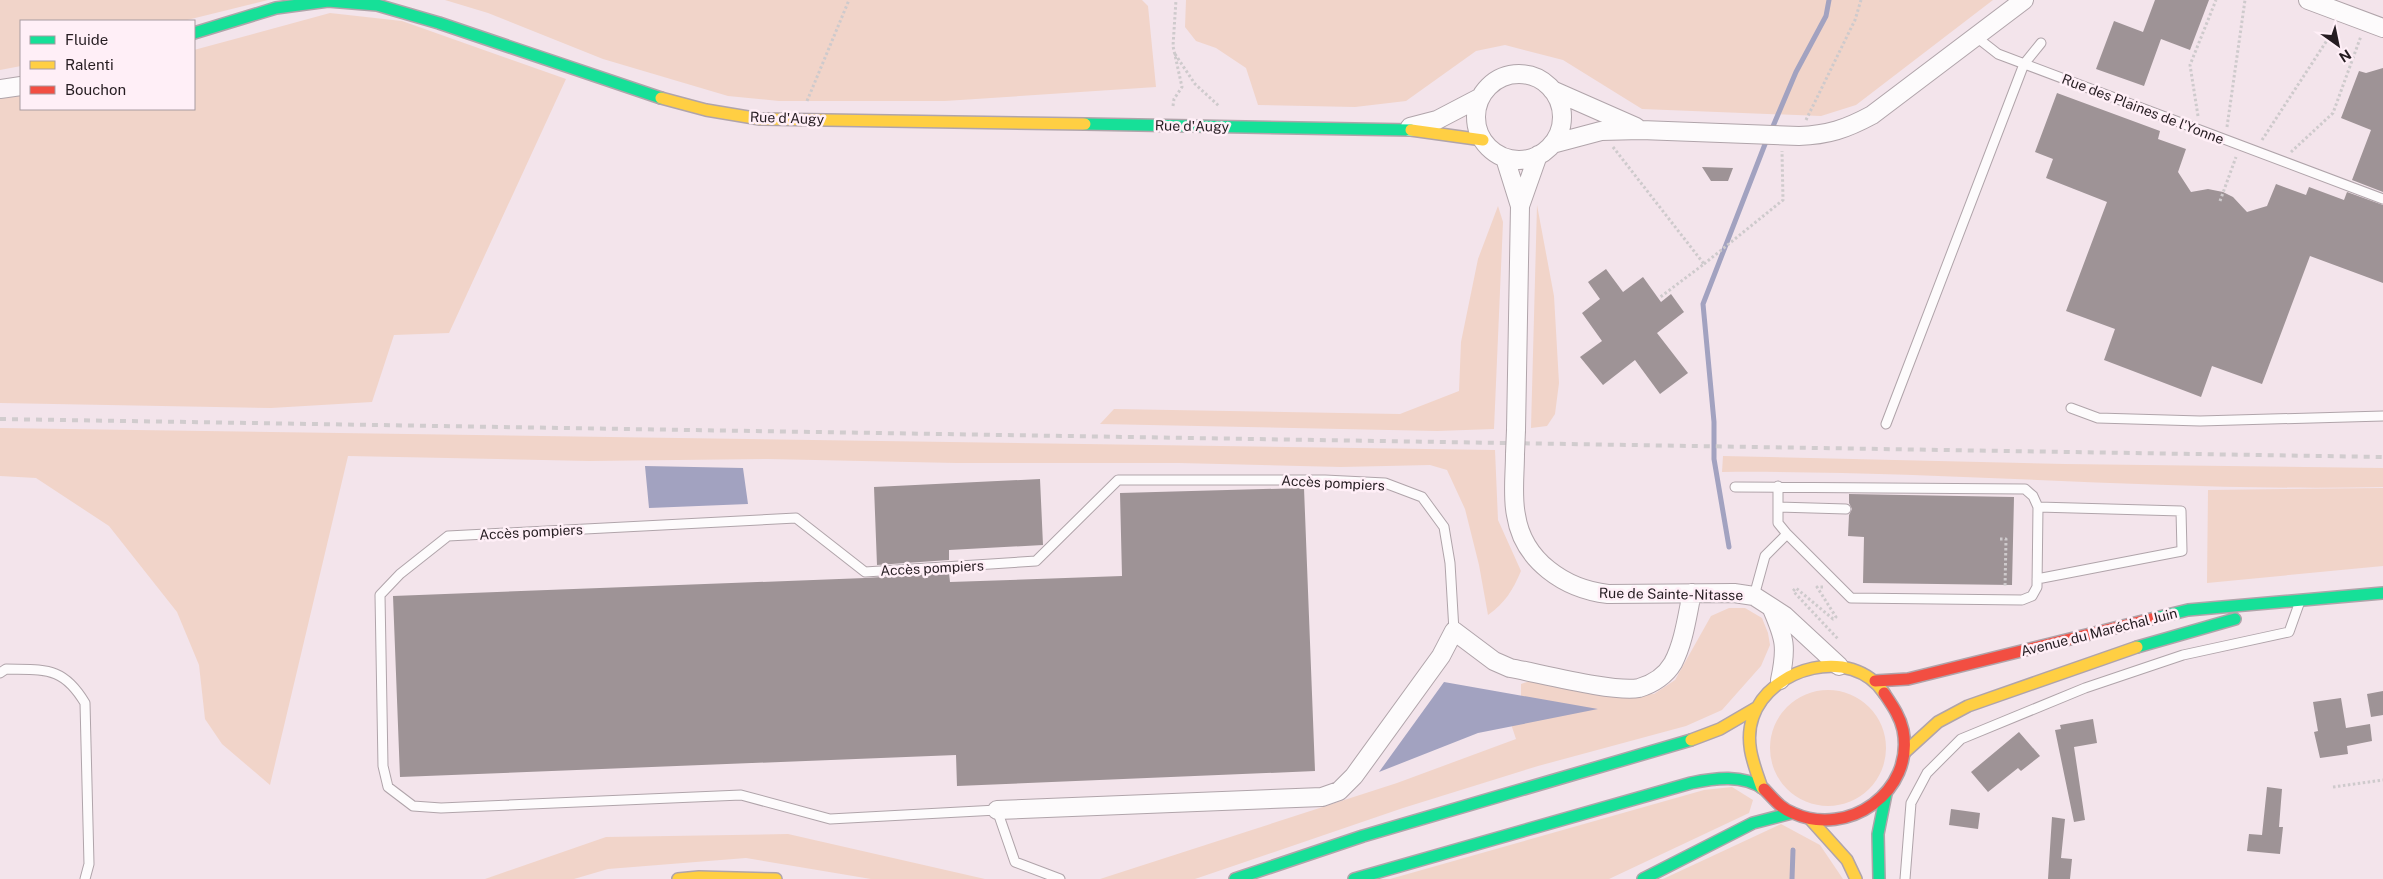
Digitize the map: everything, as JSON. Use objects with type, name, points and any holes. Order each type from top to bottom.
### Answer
[{"type":"main road","name":"Rue d'Augy","points":[[195,33],[276,8],[328,2],[376,5],[440,22],[678,103],[760,119],[1401,130],[1483,140]]},
{"type":"main road","name":"Avenue du Maréchal Juin","points":[[1875,681],[1908,679],[2188,610],[2383,593]]},
{"type":"main road","name":"Avenue du Maréchal Juin","points":[[1904,753],[1929,730],[1951,714],[2045,677],[2190,631],[2326,598]]},
{"type":"main road","points":[[1818,665],[1839,666],[1858,671],[1875,681],[1893,702],[1903,726],[1904,753],[1894,782],[1886,794],[1870,808],[1852,817],[1832,821],[1811,820],[1792,813],[1775,802],[1762,788],[1754,773],[1748,740],[1750,724],[1756,708],[1767,693],[1780,680],[1798,670],[1818,665]]},
{"type":"main road","points":[[1234,879],[1363,836],[1697,738],[1720,729],[1756,708]]},
{"type":"main road","points":[[1354,879],[1690,783],[1718,778],[1735,779],[1762,788]]},
{"type":"main road","points":[[1879,879],[1878,834],[1886,794]]},
{"type":"main road","points":[[1643,879],[1753,823],[1792,813]]},
{"type":"main road","points":[[1811,820],[1847,860],[1856,879]]},
{"type":"main road","points":[[678,879],[708,877],[776,879]]},
{"type":"street","points":[[1520,206],[1545,150],[1559,132],[1562,117],[1560,102],[1542,80],[1529,75],[1514,74],[1501,78],[1489,86],[1481,97],[1476,119],[1483,140],[1492,151],[1505,158],[1527,159],[1545,150],[1601,131],[1641,130],[1773,136],[1821,135],[1846,128],[1872,115],[2024,0]]},
{"type":"street","points":[[2308,0],[2375,25]]},
{"type":"street","points":[[0,89],[20,86]]},
{"type":"street","points":[[1552,90],[1641,130]]},
{"type":"street","name":"Rue d'Augy","points":[[1401,130],[1437,120],[1481,97]]},
{"type":"street","points":[[1505,158],[1520,206]]},
{"type":"street","name":"Rue de Sainte-Nitasse","points":[[1520,206],[1515,514],[1519,528],[1537,558],[1558,579],[1577,588],[1608,594],[1734,592],[1754,596],[1785,616],[1839,666]]},
{"type":"street","points":[[997,810],[1322,797],[1339,791],[1354,776],[1441,656],[1454,631],[1494,661],[1510,668],[1619,688],[1637,688],[1650,684],[1661,677],[1671,665],[1679,650],[1692,593]]},
{"type":"street","points":[[1772,609],[1782,634],[1785,648],[1780,680]]},
{"type":"lane","name":"Rue des Plaines de l'Yonne","points":[[1975,36],[1998,54],[2383,199]]},
{"type":"lane","points":[[1886,424],[2024,64],[2041,42]]},
{"type":"lane","points":[[2071,408],[2098,418],[2200,421],[2383,416]]},
{"type":"lane","name":"Accès pompiers","points":[[997,810],[830,819],[742,795],[441,808],[413,806],[388,787],[383,766],[380,595],[400,574],[448,536],[796,518],[865,572],[1036,561],[1118,480],[1325,480],[1385,484],[1422,497],[1444,527],[1450,563],[1454,631]]},
{"type":"lane","points":[[1735,487],[1778,486],[2025,489],[2033,496],[2038,507],[2037,587],[2032,596],[2022,600],[1851,598],[1778,523],[1778,486]]},
{"type":"lane","points":[[1778,507],[1846,509]]},
{"type":"lane","points":[[2037,579],[2182,550],[2181,511],[2038,507]]},
{"type":"lane","points":[[1754,596],[1765,556],[1787,534]]},
{"type":"lane","points":[[1904,879],[1911,803],[1927,773],[1961,739],[2085,688],[2183,655],[2289,632],[2299,604]]},
{"type":"lane","points":[[0,673],[6,669],[53,671],[76,687],[85,703],[89,864],[85,879]]},
{"type":"lane","points":[[997,810],[1015,862],[1060,879]]},
{"type":"path","points":[[800,119],[849,0]]},
{"type":"path","points":[[1169,126],[1174,99],[1182,86],[1173,46],[1176,0]]},
{"type":"path","points":[[1799,136],[1856,20],[1861,0]]},
{"type":"path","points":[[2201,131],[2190,65],[2216,0]]},
{"type":"path","points":[[2225,140],[2245,0]]},
{"type":"path","points":[[2255,151],[2344,13]]},
{"type":"path","points":[[2281,161],[2333,113],[2375,25]]},
{"type":"path","points":[[1175,54],[1195,84],[1221,107],[1224,126]]},
{"type":"path","points":[[1601,131],[1704,264]]},
{"type":"path","points":[[1659,298],[1783,200],[1773,136]]},
{"type":"path","points":[[2220,201],[2240,146]]},
{"type":"path","points":[[1996,589],[2005,589],[2006,539],[2000,539]]},
{"type":"path","points":[[1827,587],[1817,587],[1836,617],[1833,619],[1796,588],[1793,591],[1842,644]]},
{"type":"path","points":[[2333,787],[2383,780]]},
{"type":"shaded area","points":[[0,0],[268,0],[187,20],[20,20],[20,66],[0,70]]},
{"type":"shaded area","points":[[445,0],[1142,0],[1148,6],[1156,87],[945,101],[779,101],[728,96],[603,59],[488,13]]},
{"type":"shaded area","points":[[1186,0],[1993,0],[1856,105],[1821,116],[1642,109],[1563,60],[1505,45],[1476,51],[1406,101],[1355,107],[1258,105],[1246,68],[1216,48],[1196,41],[1185,27]]},
{"type":"shaded area","points":[[330,13],[402,21],[566,79],[449,333],[394,335],[372,402],[271,408],[0,403],[0,97],[20,94],[20,110],[195,110],[195,50]]},
{"type":"shaded area","points":[[1537,205],[1554,296],[1559,383],[1555,414],[1547,426],[1531,428]]},
{"type":"shaded area","points":[[1498,206],[1503,222],[1494,429],[1437,431],[1100,424],[1114,409],[1400,414],[1459,391],[1461,342],[1478,259]]},
{"type":"shaded area","points":[[0,428],[1495,450],[1498,520],[1521,571],[1508,596],[1488,615],[1479,565],[1465,509],[1447,470],[1430,465],[1341,467],[1179,463],[956,463],[768,459],[589,461],[348,456],[270,785],[222,744],[205,719],[199,665],[177,612],[109,526],[36,478],[0,476]]},
{"type":"shaded area","points":[[1723,456],[2065,464],[2383,468],[2383,487],[2300,488],[2135,484],[1888,474],[1722,472]]},
{"type":"shaded area","points":[[2383,488],[2383,566],[2207,583],[2208,490]]},
{"type":"shaded area","points":[[1729,608],[1745,608],[1762,618],[1770,645],[1761,666],[1722,710],[1686,726],[1538,766],[1403,808],[1195,879],[1100,879],[1397,783],[1516,739],[1507,712],[1521,710],[1521,684],[1530,681],[1625,696],[1654,694],[1675,680],[1711,616]]},
{"type":"shaded area","points":[[1828,690],[1850,694],[1869,707],[1882,726],[1886,748],[1882,770],[1869,789],[1850,802],[1828,806],[1806,802],[1787,789],[1774,770],[1770,748],[1774,726],[1787,707],[1806,694]]},
{"type":"shaded area","points":[[1732,787],[1753,800],[1749,813],[1609,879],[1390,879],[1704,790]]},
{"type":"shaded area","points":[[1781,824],[1820,845],[1843,879],[1663,879]]},
{"type":"shaded area","points":[[788,834],[985,879],[871,879],[746,858],[608,869],[574,879],[485,879],[606,837]]},
{"type":"water","points":[[645,466],[743,468],[748,504],[649,508]]},
{"type":"water","points":[[1444,682],[1598,709],[1478,733],[1379,772]]},
{"type":"building","points":[[2155,0],[2209,0],[2190,50],[2161,39],[2144,86],[2096,69],[2114,21],[2143,32]]},
{"type":"building","points":[[2383,68],[2383,192],[2352,180],[2371,130],[2341,118],[2359,71],[2366,73]]},
{"type":"building","points":[[2057,93],[2160,131],[2158,139],[2186,149],[2178,172],[2191,192],[2208,189],[2223,192],[2233,197],[2247,212],[2267,206],[2276,184],[2306,195],[2309,187],[2344,200],[2347,192],[2383,205],[2383,283],[2310,256],[2262,384],[2212,366],[2201,397],[2104,360],[2115,329],[2066,311],[2107,202],[2046,178],[2053,159],[2035,152]]},
{"type":"building","points":[[1702,167],[1733,168],[1728,181],[1711,181]]},
{"type":"building","points":[[1606,269],[1623,292],[1643,277],[1661,302],[1671,294],[1684,312],[1657,333],[1688,373],[1660,394],[1635,360],[1603,385],[1580,357],[1602,341],[1582,313],[1600,299],[1588,282]]},
{"type":"building","points":[[1040,479],[1043,545],[949,550],[949,560],[877,565],[874,487]]},
{"type":"building","points":[[1304,488],[1315,771],[957,786],[956,755],[400,777],[393,596],[865,578],[949,573],[950,582],[1122,576],[1120,493]]},
{"type":"building","points":[[1849,494],[2014,497],[2012,585],[1863,583],[1864,537],[1848,536],[1849,515],[1852,509],[1849,503]]},
{"type":"building","points":[[2383,691],[2383,715],[2371,717],[2367,694]]},
{"type":"building","points":[[2341,698],[2346,728],[2370,724],[2372,741],[2347,746],[2348,754],[2320,758],[2314,732],[2318,731],[2313,702]]},
{"type":"building","points":[[2093,719],[2097,743],[2074,747],[2085,820],[2074,822],[2055,730],[2061,729],[2060,725]]},
{"type":"building","points":[[2019,732],[2040,756],[2021,771],[2018,768],[1988,792],[1971,772]]},
{"type":"building","points":[[2267,787],[2282,789],[2279,827],[2283,827],[2280,854],[2247,851],[2249,834],[2262,835]]},
{"type":"building","points":[[1951,809],[1980,813],[1978,829],[1949,825]]},
{"type":"building","points":[[2052,817],[2065,819],[2061,858],[2072,859],[2070,879],[2048,879]]},
{"type":"waterway","points":[[1771,131],[1796,72],[1826,16],[1829,0]]},
{"type":"waterway","points":[[1729,547],[1714,459],[1714,422],[1703,304],[1767,139]]},
{"type":"waterway","points":[[1792,879],[1793,850]]},
{"type":"railway","points":[[0,419],[2383,457]]},
{"type":"traffic: fast","points":[[195,33],[276,8],[328,1],[377,5],[439,23],[661,98]]},
{"type":"traffic: fast","points":[[1085,124],[1411,130]]},
{"type":"traffic: fast","points":[[2155,618],[2188,610],[2383,593]]},
{"type":"traffic: fast","points":[[2137,647],[2235,619]]},
{"type":"traffic: fast","points":[[1235,879],[1363,836],[1691,740]]},
{"type":"traffic: fast","points":[[1354,879],[1691,783],[1729,778],[1747,781],[1764,789]]},
{"type":"traffic: fast","points":[[1879,879],[1878,834],[1886,794]]},
{"type":"traffic: fast","points":[[1643,879],[1753,823],[1792,813]]},
{"type":"traffic: slow","points":[[661,98],[706,110],[760,119],[1085,124]]},
{"type":"traffic: slow","points":[[1411,130],[1483,140]]},
{"type":"traffic: slow","points":[[1904,753],[1938,722],[1968,706],[2137,647]]},
{"type":"traffic: slow","points":[[1762,788],[1751,753],[1750,726],[1762,700],[1776,685],[1793,675],[1813,668],[1833,666],[1852,669],[1870,678],[1884,693]]},
{"type":"traffic: slow","points":[[1691,740],[1720,729],[1756,708]]},
{"type":"traffic: slow","points":[[1811,820],[1847,860],[1856,879]]},
{"type":"traffic: slow","points":[[678,879],[699,877],[776,879]]},
{"type":"traffic: jam","points":[[1875,681],[1908,679],[2155,618]]},
{"type":"traffic: jam","points":[[1764,789],[1784,809],[1814,819],[1835,819],[1855,814],[1873,804],[1888,790],[1899,773],[1904,752],[1902,725],[1884,693]]}]
